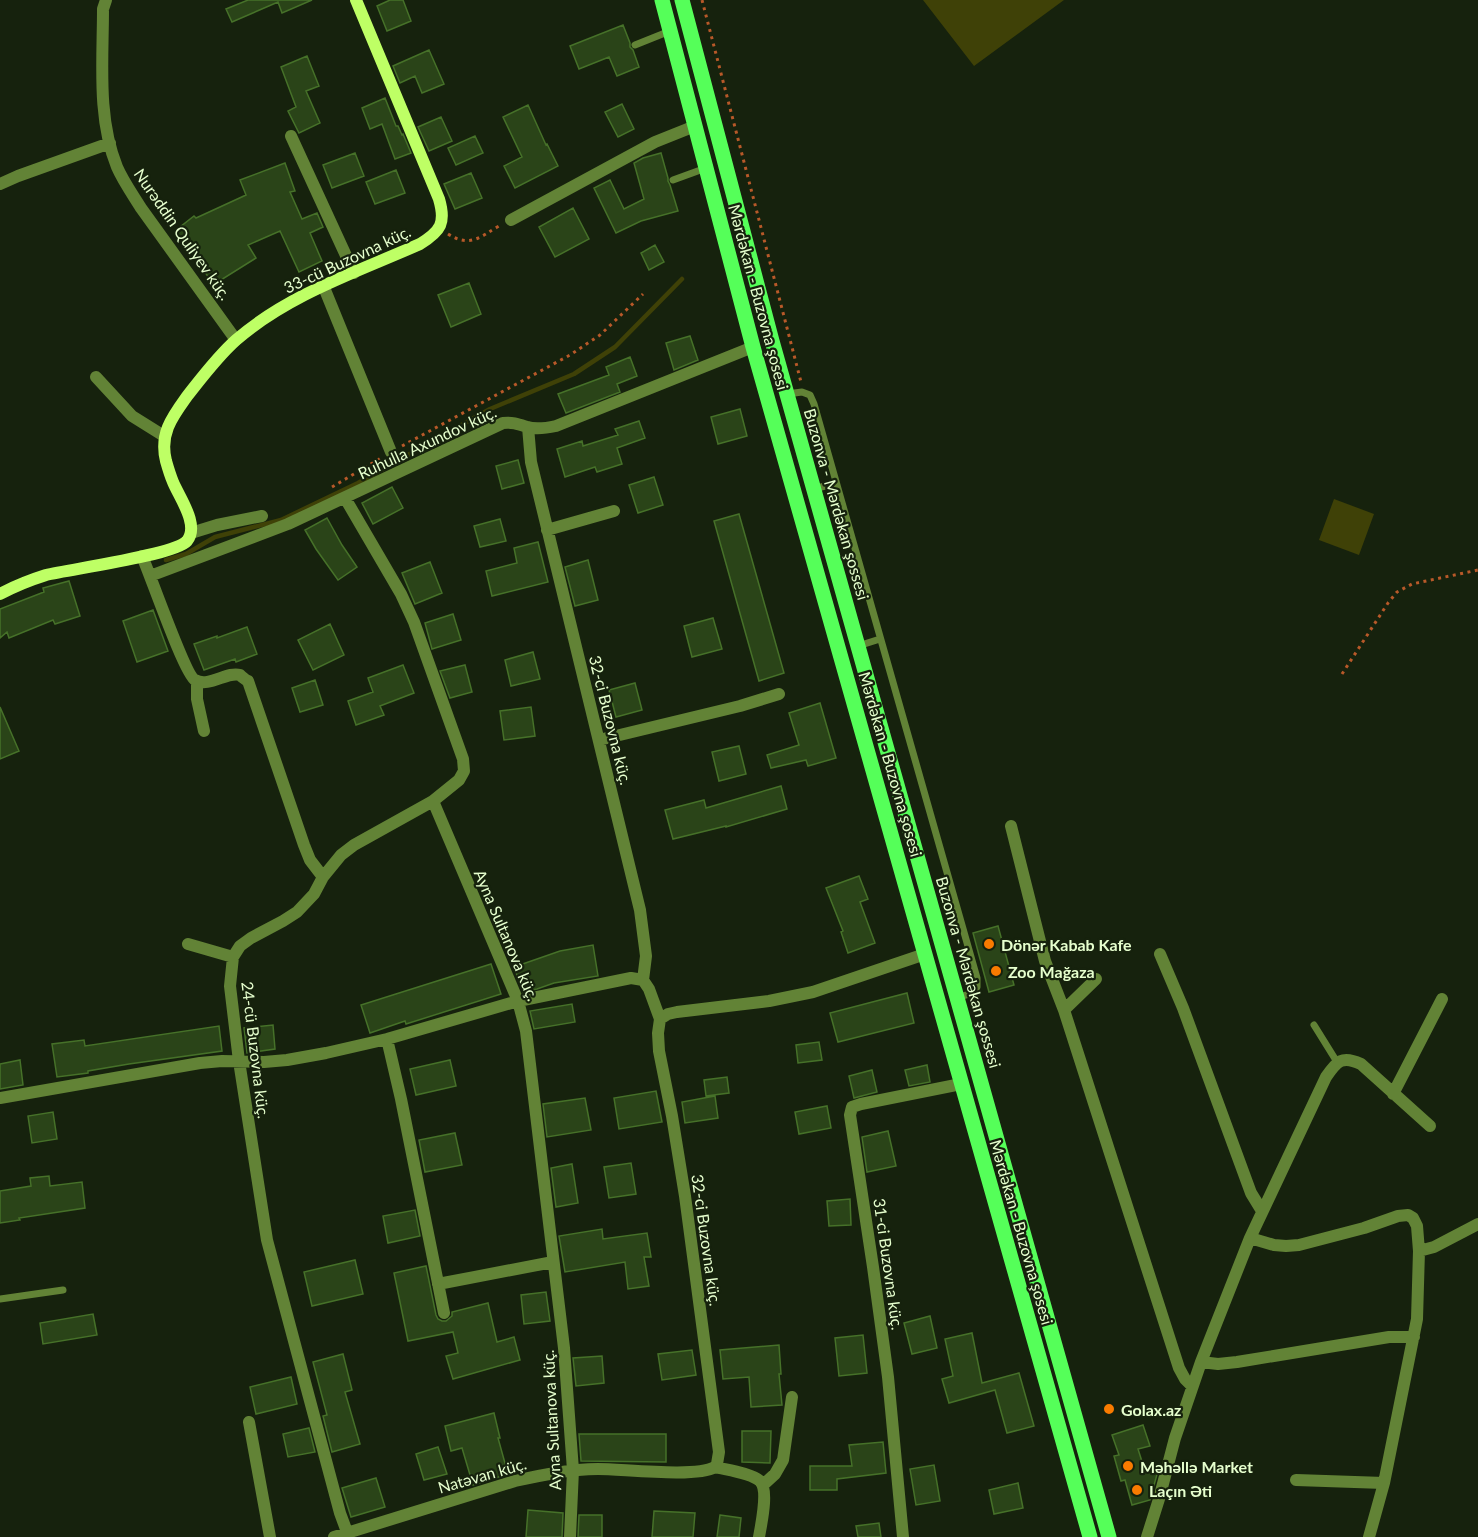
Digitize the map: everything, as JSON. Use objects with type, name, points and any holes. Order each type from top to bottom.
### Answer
[{"type":"main road","name":"Mərdəkan - Buzovna şosesi","points":[[662,0],[753,347],[1090,1537]]},
{"type":"main road","name":"Buzonva - Mərdəkan şossesi","points":[[682,0],[787,394],[1109,1537]]},
{"type":"street","name":"Nurəddin Quliyev küç.","points":[[106,0],[103,9],[103,96],[106,123],[117,167],[127,186],[236,340]]},
{"type":"street","points":[[356,0],[439,199],[443,211],[443,220],[439,228]]},
{"type":"street","points":[[511,220],[655,142],[695,126]]},
{"type":"street","points":[[291,136],[354,273]]},
{"type":"street","points":[[0,184],[110,143]]},
{"type":"street","name":"33-cü Buzovna küç.","points":[[164,436],[174,414],[236,340],[295,299],[420,244],[439,228]]},
{"type":"street","points":[[323,285],[391,452]]},
{"type":"street","name":"Ruhulla Axundov küç.","points":[[150,576],[288,525],[503,423],[511,422],[542,429],[556,426],[753,347]]},
{"type":"street","points":[[0,594],[30,580],[142,556],[182,545],[188,540],[191,525],[165,458],[164,436],[132,416],[96,377]]},
{"type":"street","name":"32-ci Buzovna küç.","points":[[528,427],[531,462],[640,910],[646,956],[643,980],[649,989],[660,1018],[659,1051],[685,1196],[718,1452],[715,1467]]},
{"type":"street","points":[[188,944],[233,957],[240,946],[251,938],[297,912],[314,894],[323,877],[341,855],[354,845],[433,801],[459,780],[464,771],[462,759],[414,622],[401,594],[345,498]]},
{"type":"street","points":[[547,530],[614,512]]},
{"type":"street","points":[[190,533],[262,516]]},
{"type":"street","points":[[142,556],[191,677],[205,682],[241,675],[248,681],[304,845],[310,860],[323,877]]},
{"type":"street","points":[[197,681],[197,699],[204,731]]},
{"type":"street","points":[[599,740],[740,706],[779,694]]},
{"type":"street","name":"Ayna Sultanova küç.","points":[[433,801],[518,1001],[526,1031],[564,1348],[573,1470],[570,1537]]},
{"type":"street","points":[[1011,826],[1045,961],[1064,1010],[1179,1368],[1192,1386]]},
{"type":"street","points":[[660,1018],[677,1012],[769,1001],[813,992],[925,954]]},
{"type":"street","points":[[1160,954],[1183,1008],[1251,1193],[1262,1211]]},
{"type":"street","name":"24-cü Buzovna küç.","points":[[233,957],[230,986],[239,1061],[267,1240],[347,1532]]},
{"type":"street","points":[[0,1098],[200,1063],[264,1062],[326,1053],[387,1039],[518,1001],[631,978],[643,980]]},
{"type":"street","points":[[1064,1010],[1096,979]]},
{"type":"street","points":[[1394,1094],[1442,999]]},
{"type":"street","points":[[387,1039],[444,1313]]},
{"type":"street","points":[[1147,1537],[1175,1438],[1201,1362],[1250,1238],[1326,1077],[1337,1062],[1351,1060],[1361,1064],[1430,1126]]},
{"type":"street","name":"31-ci Buzovna küç.","points":[[903,1537],[886,1366],[850,1115],[852,1107],[861,1104],[961,1084]]},
{"type":"street","points":[[1250,1238],[1274,1245],[1299,1245],[1408,1215],[1413,1218],[1417,1226],[1418,1300],[1414,1337],[1384,1483],[1369,1537]]},
{"type":"street","points":[[1419,1251],[1434,1247],[1478,1224]]},
{"type":"street","points":[[438,1284],[553,1262]]},
{"type":"street","points":[[1201,1362],[1218,1364],[1237,1362],[1389,1337],[1414,1337]]},
{"type":"street","points":[[763,1485],[775,1474],[783,1460],[792,1397]]},
{"type":"street","points":[[249,1422],[270,1537]]},
{"type":"street","points":[[715,1467],[749,1476],[763,1485],[764,1499],[759,1537]]},
{"type":"street","name":"Natəvan küç.","points":[[334,1537],[515,1481],[543,1475],[598,1469],[692,1472],[715,1467]]},
{"type":"street","points":[[1296,1480],[1384,1483]]},
{"type":"lane","points":[[635,45],[670,31]]},
{"type":"lane","points":[[673,180],[706,168]]},
{"type":"lane","points":[[787,394],[802,392],[810,396],[976,978],[975,992],[957,998]]},
{"type":"lane","points":[[814,489],[836,483]]},
{"type":"lane","points":[[858,646],[880,639]]},
{"type":"lane","points":[[1314,1025],[1337,1062]]},
{"type":"lane","points":[[0,1299],[63,1290]]},
{"type":"path","points":[[439,228],[457,240],[467,242],[511,220]]},
{"type":"path","points":[[330,488],[391,452],[570,355],[600,335],[643,294]]},
{"type":"path","points":[[1342,674],[1397,592],[1412,584],[1478,570]]},
{"type":"shaded area","points":[[923,0],[1064,0],[974,66]]},
{"type":"shaded area","points":[[1334,499],[1374,514],[1359,555],[1319,540]]},
{"type":"building","points":[[248,0],[312,0],[282,13],[278,2],[232,22],[226,9]]},
{"type":"building","points":[[390,0],[403,0],[411,21],[387,31],[377,6]]},
{"type":"building","points":[[623,25],[639,67],[617,76],[609,57],[579,69],[570,46]]},
{"type":"building","points":[[429,50],[444,84],[422,93],[415,76],[400,83],[393,66]]},
{"type":"building","points":[[307,56],[319,86],[306,91],[320,123],[299,133],[288,111],[296,107],[281,67]]},
{"type":"building","points":[[385,98],[396,126],[403,134],[411,153],[395,159],[382,124],[370,129],[362,108]]},
{"type":"building","points":[[622,104],[634,129],[618,137],[605,112]]},
{"type":"building","points":[[528,105],[558,166],[515,188],[504,166],[522,157],[503,117]]},
{"type":"building","points":[[441,117],[452,141],[429,151],[418,127]]},
{"type":"building","points":[[475,136],[483,153],[456,165],[448,148]]},
{"type":"building","points":[[355,153],[364,176],[332,188],[323,165]]},
{"type":"building","points":[[661,153],[678,211],[641,221],[616,233],[594,188],[610,180],[624,209],[644,199],[634,163]]},
{"type":"building","points":[[285,163],[295,191],[290,192],[302,219],[317,213],[323,227],[310,233],[322,261],[299,272],[280,231],[248,245],[256,258],[213,285],[191,249],[189,250],[175,231],[194,216],[196,218],[246,195],[240,180]]},
{"type":"building","points":[[396,170],[405,193],[375,204],[366,182]]},
{"type":"building","points":[[471,173],[482,198],[455,209],[444,184]]},
{"type":"building","points":[[573,208],[589,239],[555,257],[539,227]]},
{"type":"building","points":[[655,245],[664,262],[649,270],[641,253]]},
{"type":"building","points":[[469,283],[481,314],[451,327],[438,295]]},
{"type":"building","points":[[690,336],[698,360],[674,370],[666,343]]},
{"type":"building","points":[[630,357],[637,376],[617,384],[620,392],[566,413],[558,394],[609,375],[606,367]]},
{"type":"building","points":[[740,409],[747,436],[718,444],[711,417]]},
{"type":"building","points":[[639,421],[645,438],[617,448],[622,464],[597,472],[595,467],[565,477],[557,449],[582,441],[583,446],[618,435],[615,429]]},
{"type":"building","points":[[518,460],[524,483],[502,489],[496,466]]},
{"type":"building","points":[[654,477],[663,505],[638,513],[629,485]]},
{"type":"building","points":[[392,487],[403,508],[373,524],[362,503]]},
{"type":"building","points":[[739,514],[784,673],[759,681],[714,521]]},
{"type":"building","points":[[327,518],[357,567],[338,580],[305,530]]},
{"type":"building","points":[[500,519],[506,541],[480,547],[474,526]]},
{"type":"building","points":[[538,542],[548,582],[492,596],[486,571],[517,563],[514,548]]},
{"type":"building","points":[[588,560],[598,600],[575,606],[565,567]]},
{"type":"building","points":[[430,562],[442,593],[415,604],[402,573]]},
{"type":"building","points":[[69,581],[80,616],[55,624],[53,620],[9,638],[7,632],[0,638],[0,609],[44,592],[43,588]]},
{"type":"building","points":[[153,610],[168,651],[137,662],[123,621]]},
{"type":"building","points":[[453,614],[461,640],[432,649],[425,623]]},
{"type":"building","points":[[713,618],[722,649],[692,657],[684,626]]},
{"type":"building","points":[[330,624],[344,655],[313,670],[298,640]]},
{"type":"building","points":[[247,627],[257,654],[204,670],[194,644]]},
{"type":"building","points":[[533,652],[540,679],[511,686],[505,660]]},
{"type":"building","points":[[403,665],[414,693],[380,706],[384,715],[356,725],[348,701],[373,692],[368,678]]},
{"type":"building","points":[[465,665],[472,692],[450,698],[440,671]]},
{"type":"building","points":[[315,680],[323,705],[300,712],[292,688]]},
{"type":"building","points":[[635,683],[642,710],[616,717],[609,690]]},
{"type":"building","points":[[820,703],[836,758],[808,766],[806,760],[771,768],[767,755],[799,745],[789,713]]},
{"type":"building","points":[[0,707],[19,751],[0,759]]},
{"type":"building","points":[[531,707],[535,736],[504,740],[500,711]]},
{"type":"building","points":[[739,746],[746,774],[719,781],[712,752]]},
{"type":"building","points":[[781,786],[787,809],[726,827],[673,839],[665,810],[704,800],[706,808]]},
{"type":"building","points":[[859,876],[868,899],[860,902],[875,943],[848,953],[841,932],[843,931],[826,888]]},
{"type":"building","points":[[998,926],[1014,985],[989,992],[973,933]]},
{"type":"building","points":[[593,945],[598,976],[554,983],[523,992],[514,967],[560,951]]},
{"type":"building","points":[[491,964],[501,994],[370,1033],[361,1005]]},
{"type":"building","points":[[907,993],[914,1023],[838,1042],[830,1013]]},
{"type":"building","points":[[572,1004],[575,1022],[534,1029],[530,1011]]},
{"type":"building","points":[[273,1025],[275,1049],[247,1053],[244,1028]]},
{"type":"building","points":[[219,1026],[222,1051],[57,1077],[52,1044],[84,1040],[85,1046]]},
{"type":"building","points":[[819,1042],[822,1060],[798,1063],[796,1045]]},
{"type":"building","points":[[20,1060],[23,1085],[0,1089],[0,1064]]},
{"type":"building","points":[[450,1060],[456,1086],[416,1095],[410,1069]]},
{"type":"building","points":[[927,1065],[930,1082],[909,1086],[905,1070]]},
{"type":"building","points":[[872,1070],[877,1092],[854,1098],[849,1076]]},
{"type":"building","points":[[727,1077],[729,1093],[706,1096],[704,1080]]},
{"type":"building","points":[[656,1091],[662,1122],[619,1129],[614,1098]]},
{"type":"building","points":[[715,1096],[718,1118],[685,1123],[682,1102]]},
{"type":"building","points":[[585,1098],[591,1130],[547,1137],[543,1104]]},
{"type":"building","points":[[827,1106],[831,1128],[799,1134],[795,1112]]},
{"type":"building","points":[[53,1112],[57,1139],[32,1143],[28,1116]]},
{"type":"building","points":[[888,1131],[896,1166],[867,1172],[862,1137]]},
{"type":"building","points":[[455,1133],[462,1165],[425,1172],[419,1140]]},
{"type":"building","points":[[631,1163],[636,1194],[609,1198],[604,1167]]},
{"type":"building","points":[[572,1164],[578,1203],[556,1207],[551,1168]]},
{"type":"building","points":[[49,1176],[50,1186],[82,1182],[85,1208],[0,1223],[0,1191],[31,1186],[30,1178]]},
{"type":"building","points":[[850,1199],[851,1225],[829,1226],[827,1201]]},
{"type":"building","points":[[415,1210],[420,1236],[388,1243],[383,1216]]},
{"type":"building","points":[[602,1229],[603,1239],[647,1233],[651,1257],[644,1257],[649,1286],[628,1289],[625,1262],[565,1272],[559,1236]]},
{"type":"building","points":[[355,1260],[363,1294],[312,1306],[304,1272]]},
{"type":"building","points":[[426,1266],[438,1319],[446,1321],[452,1316],[452,1312],[488,1303],[497,1342],[514,1337],[520,1360],[453,1379],[446,1356],[458,1353],[453,1332],[408,1341],[394,1273]]},
{"type":"building","points":[[546,1292],[550,1321],[524,1324],[521,1295]]},
{"type":"building","points":[[93,1314],[97,1335],[43,1344],[40,1323]]},
{"type":"building","points":[[930,1316],[937,1348],[912,1354],[904,1323]]},
{"type":"building","points":[[972,1333],[982,1383],[1019,1373],[1034,1426],[1007,1433],[995,1390],[949,1403],[942,1379],[953,1376],[945,1339]]},
{"type":"building","points":[[863,1335],[867,1373],[839,1376],[835,1338]]},
{"type":"building","points":[[779,1345],[782,1405],[751,1407],[749,1377],[723,1379],[720,1350]]},
{"type":"building","points":[[692,1350],[696,1375],[662,1380],[658,1354]]},
{"type":"building","points":[[343,1354],[352,1390],[345,1392],[360,1444],[332,1452],[323,1416],[327,1415],[313,1362]]},
{"type":"building","points":[[602,1356],[604,1383],[576,1386],[573,1358]]},
{"type":"building","points":[[291,1377],[297,1404],[256,1414],[250,1387]]},
{"type":"building","points":[[494,1413],[508,1474],[473,1485],[462,1448],[451,1451],[445,1426]]},
{"type":"building","points":[[1143,1425],[1150,1446],[1138,1449],[1145,1471],[1159,1467],[1150,1500],[1132,1505],[1125,1480],[1121,1481],[1114,1456],[1119,1455],[1112,1435]]},
{"type":"building","points":[[309,1428],[315,1452],[288,1457],[283,1434]]},
{"type":"building","points":[[742,1431],[771,1431],[770,1463],[742,1462]]},
{"type":"building","points":[[579,1434],[666,1434],[666,1462],[581,1461]]},
{"type":"building","points":[[883,1442],[886,1473],[837,1479],[837,1490],[810,1490],[810,1466],[852,1466],[849,1445]]},
{"type":"building","points":[[438,1447],[447,1474],[424,1480],[416,1454]]},
{"type":"building","points":[[934,1465],[940,1501],[916,1505],[910,1469]]},
{"type":"building","points":[[376,1478],[385,1507],[351,1517],[342,1488]]},
{"type":"building","points":[[1018,1483],[1023,1508],[994,1514],[989,1490]]},
{"type":"building","points":[[528,1510],[563,1513],[562,1537],[526,1537]]},
{"type":"building","points":[[654,1511],[695,1513],[693,1537],[652,1537]]},
{"type":"building","points":[[579,1515],[602,1515],[602,1537],[578,1537]]},
{"type":"building","points":[[720,1515],[741,1518],[739,1537],[717,1537]]},
{"type":"building","points":[[879,1523],[881,1537],[858,1537],[856,1526]]},
{"type":"waterway","points":[[166,560],[186,554],[215,537],[281,520],[358,483],[490,409],[574,374],[615,347],[682,279]]},
{"type":"place","name":"Dönər Kabab Kafe","points":[[989,944]]},
{"type":"place","name":"Zoo Mağaza","points":[[996,971]]},
{"type":"place","name":"Golax.az","points":[[1109,1409]]},
{"type":"place","name":"Məhəllə Market","points":[[1128,1466]]},
{"type":"place","name":"Laçın Əti","points":[[1137,1490]]}]
